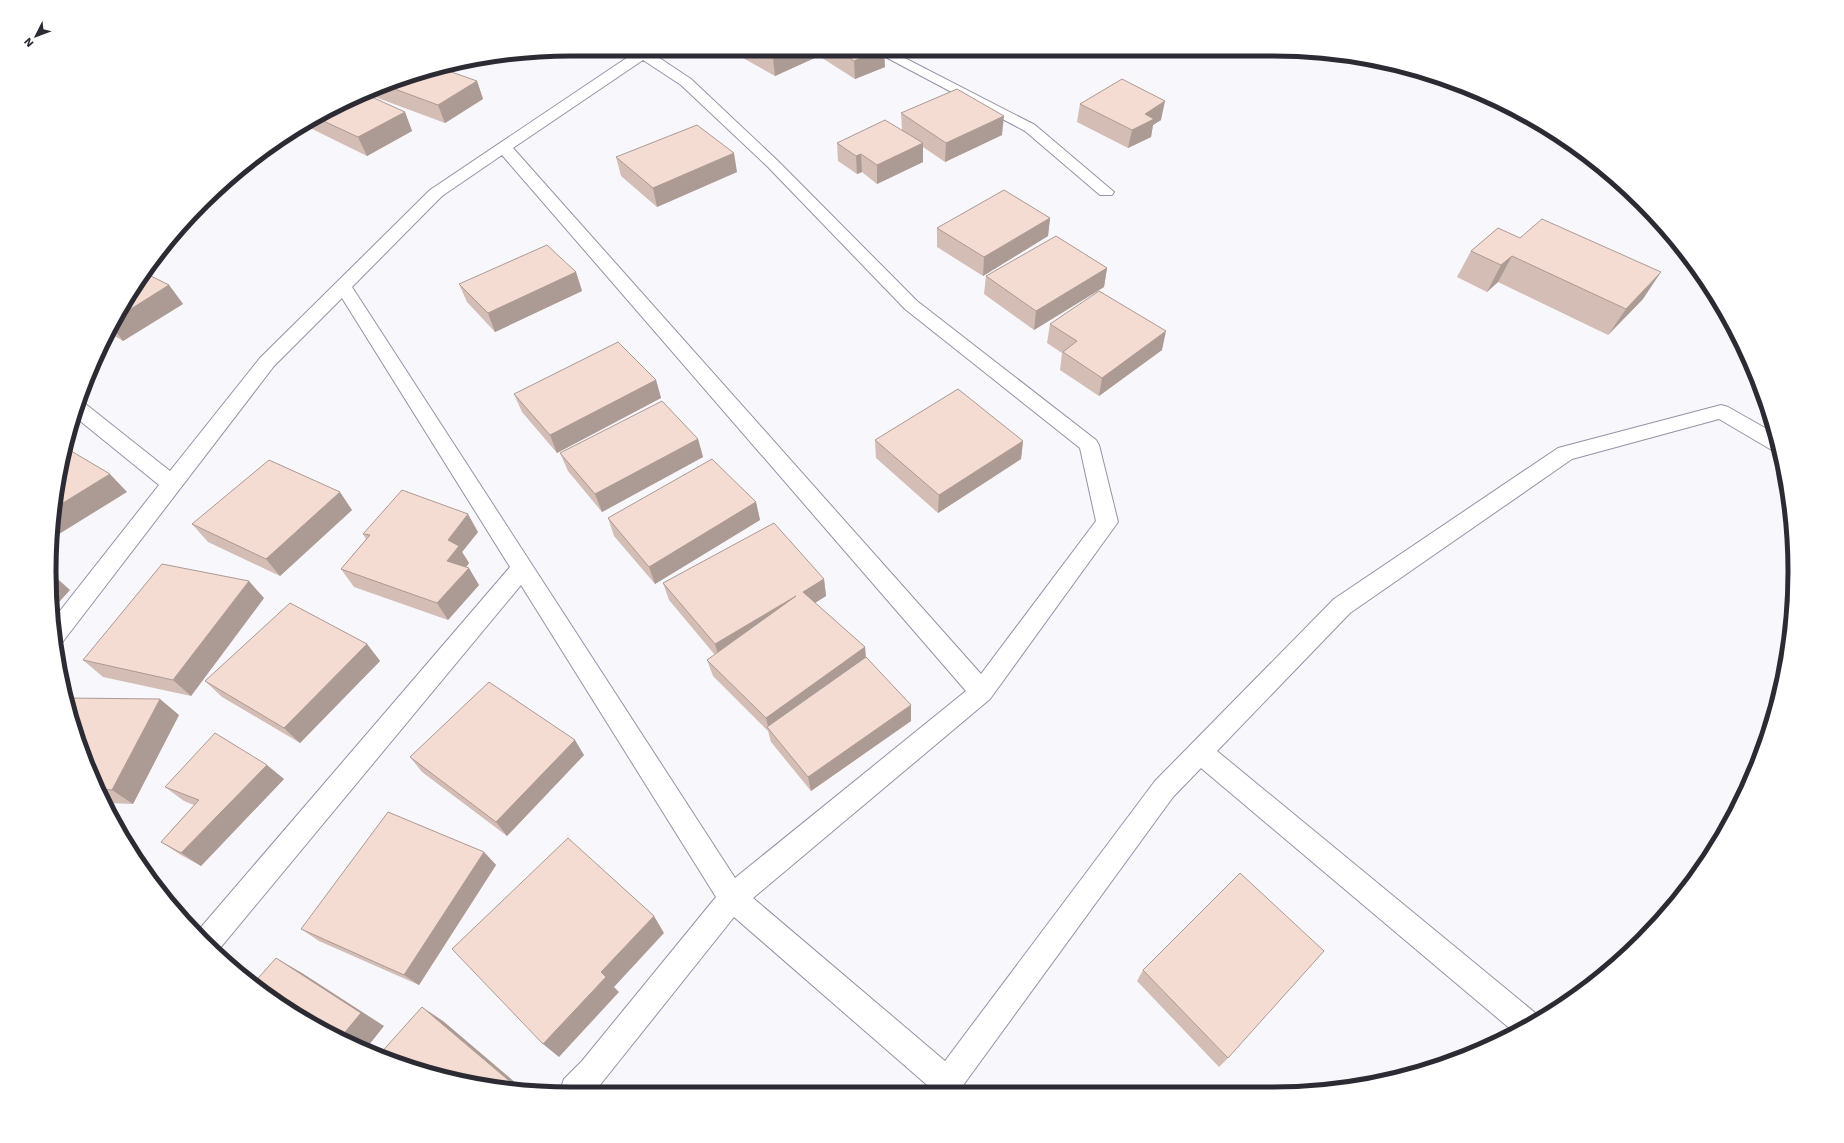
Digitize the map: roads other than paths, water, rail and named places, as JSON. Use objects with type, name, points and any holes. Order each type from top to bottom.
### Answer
[{"type":"street","points":[[59,629],[267,362],[436,193],[641,56]]},
{"type":"street","points":[[578,1087],[598,1065],[732,898],[982,692],[1107,522],[1089,444],[910,305],[762,153],[686,82],[647,56]]},
{"type":"street","points":[[888,56],[1030,128],[1106,192]]},
{"type":"street","points":[[504,148],[982,692]]},
{"type":"street","points":[[343,286],[732,898],[950,1087],[1164,789],[1342,606],[1565,452],[1721,412],[1771,440]]},
{"type":"street","points":[[81,411],[172,484]]},
{"type":"street","points":[[210,938],[522,568]]},
{"type":"street","points":[[1200,752],[1524,1021]]}]
